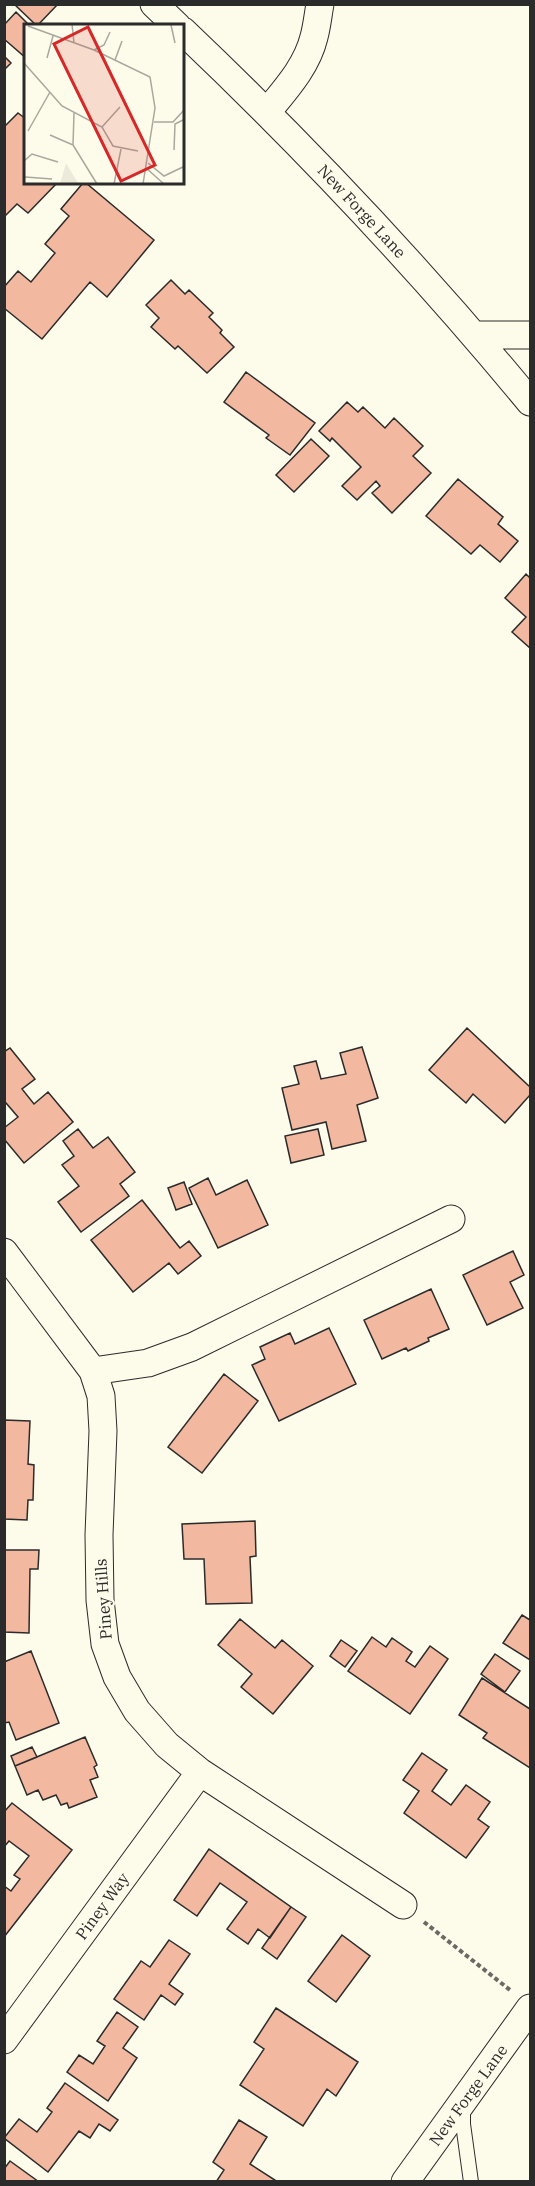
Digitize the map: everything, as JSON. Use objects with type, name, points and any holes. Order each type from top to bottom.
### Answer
[{"type":"street","points":[[154,4],[175,24]]},
{"type":"street","points":[[267,112],[298,74],[308,56],[320,4]]},
{"type":"street","name":"New Forge Lane","points":[[184,32],[267,112],[376,225],[475,335],[531,402]]},
{"type":"street","points":[[475,335],[531,335]]},
{"type":"street","points":[[93,1371],[148,1363],[192,1347],[451,1219]]},
{"type":"street","name":"Piney Hills","points":[[4,1252],[93,1371],[101,1396],[103,1431],[99,1535],[100,1600],[105,1644],[117,1677],[137,1711],[167,1745],[200,1772],[403,1905]]},
{"type":"street","name":"Piney Way","points":[[4,2040],[200,1772]]},
{"type":"street","name":"New Forge Lane","points":[[410,2179],[464,2101],[521,2000]]},
{"type":"lane","points":[[464,2101],[463,2124],[471,2181]]},
{"type":"path","points":[[403,1905],[521,2000]]},
{"type":"building","points":[[14,4],[58,4],[39,24],[35,24]]},
{"type":"building","points":[[16,12],[28,24],[24,24],[24,56],[4,39],[4,25]]},
{"type":"building","points":[[4,56],[11,63],[4,70]]},
{"type":"building","points":[[18,113],[24,118],[24,184],[56,184],[28,213],[17,204],[4,217],[4,127]]},
{"type":"building","points":[[82,184],[87,184],[154,240],[107,297],[90,282],[42,339],[4,308],[4,287],[18,271],[31,282],[55,253],[45,244],[69,216],[61,209]]},
{"type":"building","points":[[171,280],[185,294],[189,290],[213,313],[209,317],[234,347],[207,373],[178,346],[175,349],[151,327],[159,318],[146,305]]},
{"type":"building","points":[[246,372],[315,423],[290,455],[266,438],[269,435],[224,402]]},
{"type":"building","points":[[347,402],[358,412],[363,407],[385,428],[394,418],[423,446],[413,456],[431,473],[392,513],[372,493],[380,486],[376,481],[357,500],[342,486],[361,467],[332,438],[330,441],[319,431]]},
{"type":"building","points":[[311,439],[329,456],[294,492],[276,475]]},
{"type":"building","points":[[458,479],[503,517],[498,524],[518,541],[500,562],[480,545],[471,554],[426,516]]},
{"type":"building","points":[[526,574],[530,578],[530,648],[512,632],[526,617],[505,598]]},
{"type":"building","points":[[467,1028],[530,1087],[530,1095],[505,1123],[473,1094],[466,1103],[429,1070]]},
{"type":"building","points":[[362,1047],[378,1098],[357,1105],[366,1141],[332,1149],[326,1122],[292,1130],[282,1088],[299,1084],[294,1066],[316,1061],[321,1079],[346,1074],[340,1053]]},
{"type":"building","points":[[10,1048],[35,1079],[22,1089],[34,1104],[48,1092],[73,1122],[24,1163],[4,1139],[4,1128],[18,1117],[6,1103],[4,1104],[4,1052]]},
{"type":"building","points":[[78,1129],[93,1148],[108,1137],[135,1172],[120,1184],[129,1196],[81,1232],[58,1202],[79,1186],[62,1165],[74,1156],[63,1141]]},
{"type":"building","points":[[318,1129],[324,1155],[291,1163],[285,1136]]},
{"type":"building","points":[[208,1178],[216,1195],[247,1180],[268,1225],[218,1248],[189,1188]]},
{"type":"building","points":[[184,1182],[192,1204],[176,1210],[168,1188]]},
{"type":"building","points":[[142,1200],[180,1248],[189,1241],[201,1256],[178,1274],[169,1263],[133,1292],[91,1240]]},
{"type":"building","points":[[513,1251],[524,1275],[510,1282],[523,1308],[487,1325],[463,1275]]},
{"type":"building","points":[[431,1289],[449,1329],[428,1338],[429,1341],[408,1351],[406,1348],[382,1359],[364,1320]]},
{"type":"building","points":[[329,1328],[356,1384],[279,1421],[252,1365],[265,1359],[260,1347],[290,1333],[295,1344]]},
{"type":"building","points":[[224,1374],[258,1401],[202,1473],[168,1447]]},
{"type":"building","points":[[4,1420],[30,1421],[28,1464],[34,1465],[33,1500],[28,1500],[27,1520],[4,1519]]},
{"type":"building","points":[[255,1521],[256,1556],[250,1557],[252,1603],[206,1604],[204,1559],[184,1559],[182,1524]]},
{"type":"building","points":[[4,1550],[39,1550],[38,1569],[30,1569],[29,1633],[4,1632]]},
{"type":"building","points":[[522,1615],[530,1620],[530,1660],[503,1643]]},
{"type":"building","points":[[240,1619],[275,1648],[282,1640],[313,1666],[273,1714],[241,1687],[252,1674],[218,1645]]},
{"type":"building","points":[[372,1637],[386,1647],[392,1638],[412,1652],[406,1661],[415,1667],[430,1646],[448,1659],[410,1714],[348,1671]]},
{"type":"building","points":[[341,1640],[357,1651],[345,1667],[330,1656]]},
{"type":"building","points":[[31,1651],[59,1723],[16,1740],[9,1722],[4,1723],[4,1662]]},
{"type":"building","points":[[495,1654],[520,1671],[505,1692],[481,1674]]},
{"type":"building","points":[[482,1678],[530,1709],[530,1768],[483,1738],[487,1733],[459,1715]]},
{"type":"building","points":[[85,1737],[97,1765],[94,1767],[98,1777],[90,1780],[97,1797],[69,1808],[67,1803],[61,1805],[56,1795],[43,1800],[38,1790],[27,1795],[15,1766]]},
{"type":"building","points":[[32,1747],[37,1757],[15,1766],[11,1756]]},
{"type":"building","points":[[422,1753],[447,1770],[432,1791],[451,1805],[466,1785],[490,1802],[478,1819],[489,1827],[466,1858],[404,1813],[419,1791],[403,1780]]},
{"type":"building","points":[[12,1803],[72,1850],[4,1937],[4,1886],[11,1891],[20,1879],[14,1875],[29,1856],[9,1841],[4,1847],[4,1812]]},
{"type":"building","points":[[209,1849],[291,1907],[270,1938],[258,1929],[248,1944],[227,1929],[247,1902],[220,1883],[197,1916],[174,1900]]},
{"type":"building","points":[[291,1907],[306,1917],[277,1959],[262,1948]]},
{"type":"building","points":[[342,1935],[370,1956],[336,2002],[308,1981]]},
{"type":"building","points":[[169,1940],[190,1954],[169,1984],[183,1994],[175,2005],[161,1995],[144,2020],[114,1999],[141,1961],[150,1967]]},
{"type":"building","points":[[276,2008],[358,2062],[336,2096],[327,2089],[303,2126],[240,2085],[264,2049],[254,2042]]},
{"type":"building","points":[[117,2012],[138,2027],[123,2048],[137,2058],[108,2101],[67,2072],[79,2055],[93,2064],[105,2046],[97,2041]]},
{"type":"building","points":[[65,2083],[118,2120],[110,2131],[99,2124],[90,2138],[79,2131],[48,2172],[4,2138],[19,2119],[37,2132],[52,2112],[47,2108]]},
{"type":"building","points":[[239,2120],[267,2137],[250,2164],[278,2182],[216,2182],[224,2170],[213,2162]]},
{"type":"building","points":[[10,2161],[39,2182],[4,2182],[4,2169]]}]
